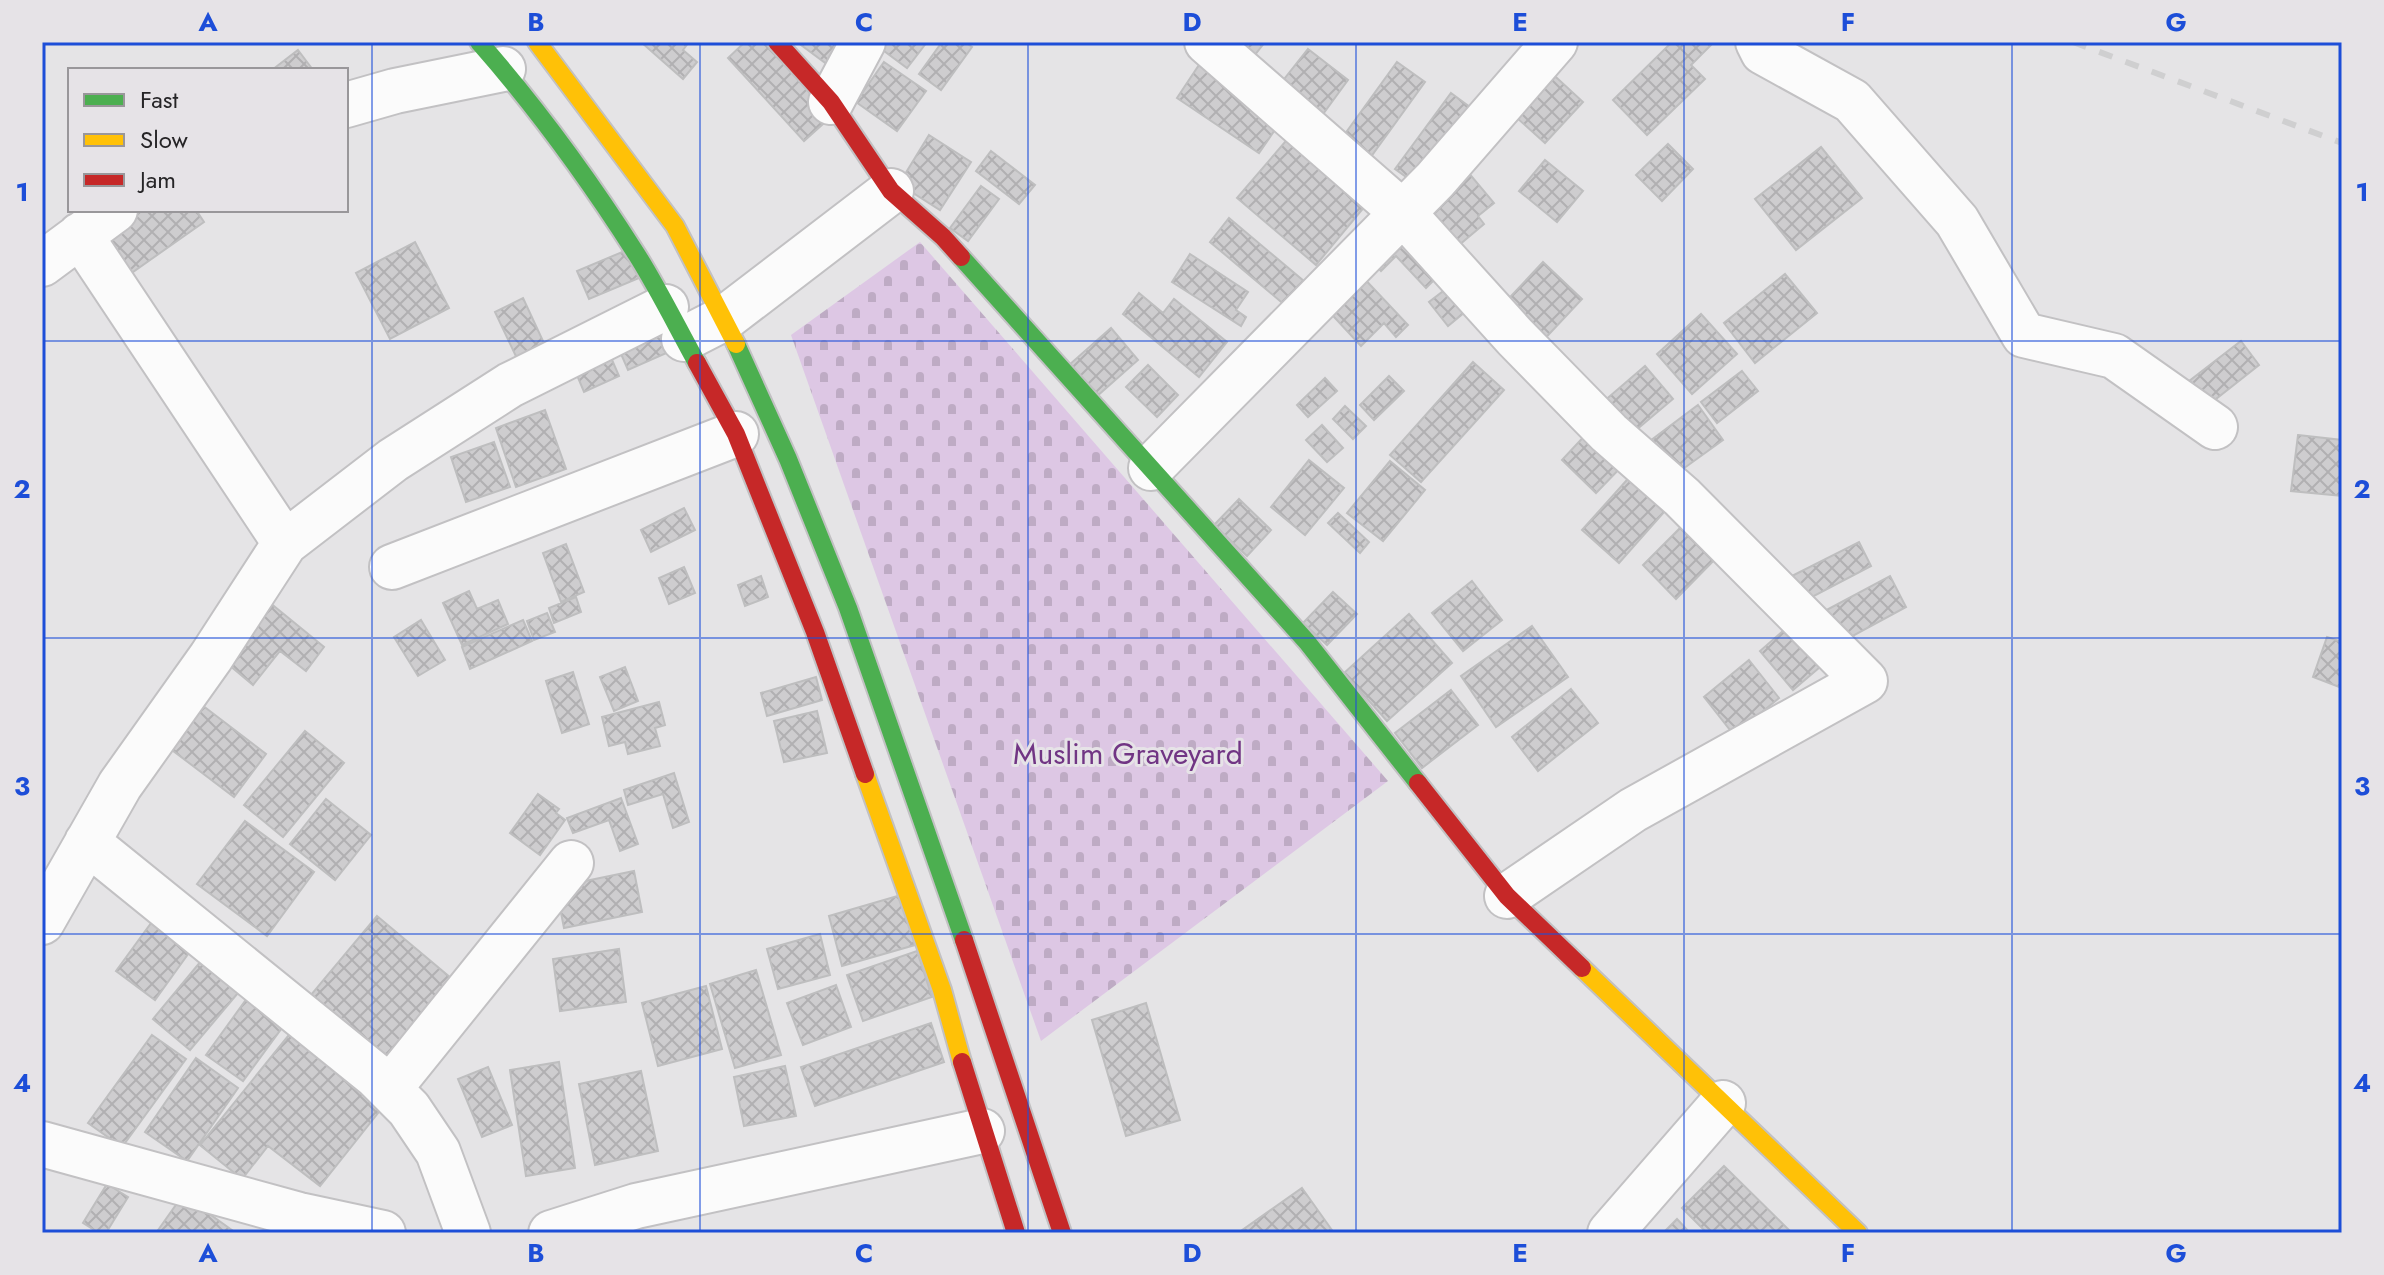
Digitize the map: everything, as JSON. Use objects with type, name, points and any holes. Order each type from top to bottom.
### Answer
[{"type":"main road","points":[[537,42],[675,226],[725,318],[788,459],[848,608],[975,969],[1062,1233]]},
{"type":"main road","points":[[777,42],[831,102],[891,191],[943,237],[1307,642],[1507,896],[1858,1233]]},
{"type":"main road","points":[[491,56],[594,189],[675,323],[736,434],[815,632],[942,990],[982,1131],[1016,1233]]},
{"type":"street","points":[[831,102],[863,42]]},
{"type":"street","points":[[1207,42],[1403,213],[1515,337],[1609,433],[1682,497],[1865,681],[1633,810],[1507,896]]},
{"type":"street","points":[[1151,468],[1435,180],[1555,42]]},
{"type":"street","points":[[1758,42],[1763,52],[1852,101],[1957,221],[2024,335],[2114,356],[2215,427]]},
{"type":"street","points":[[348,104],[491,56]]},
{"type":"street","points":[[42,922],[120,785],[211,657],[285,543],[393,460],[510,385],[675,323],[725,318],[891,191]]},
{"type":"street","points":[[42,264],[112,212]]},
{"type":"street","points":[[80,235],[285,543]]},
{"type":"street","points":[[392,567],[736,434]]},
{"type":"street","points":[[87,842],[376,1076],[409,1109],[438,1152],[468,1233]]},
{"type":"street","points":[[389,1089],[571,863]]},
{"type":"street","points":[[1610,1233],[1723,1103]]},
{"type":"street","points":[[551,1233],[636,1206],[982,1131]]},
{"type":"street","points":[[42,1144],[299,1215],[383,1233]]},
{"type":"green space","name":"Muslim Graveyard","points":[[920,242],[1388,781],[1041,1041],[791,335]]},
{"type":"building","points":[[641,42],[689,42],[683,50],[697,62],[683,79]]},
{"type":"building","points":[[745,42],[765,42],[832,116],[804,141],[728,58]]},
{"type":"building","points":[[797,42],[844,42],[828,65]]},
{"type":"building","points":[[872,42],[927,42],[907,68]]},
{"type":"building","points":[[942,42],[965,42],[972,47],[941,90],[919,74]]},
{"type":"building","points":[[1225,42],[1265,42],[1250,61]]},
{"type":"building","points":[[1672,42],[1714,42],[1691,65],[1705,79],[1647,135],[1613,100]]},
{"type":"building","points":[[1308,49],[1348,80],[1323,114],[1281,83]]},
{"type":"building","points":[[298,50],[312,68],[275,68]]},
{"type":"building","points":[[1203,59],[1286,114],[1259,153],[1177,98]]},
{"type":"building","points":[[884,62],[926,91],[897,131],[856,102]]},
{"type":"building","points":[[1397,62],[1425,82],[1370,158],[1342,138]]},
{"type":"building","points":[[1545,67],[1583,102],[1545,143],[1507,109]]},
{"type":"building","points":[[1451,93],[1478,113],[1423,189],[1395,169]]},
{"type":"building","points":[[1297,128],[1375,194],[1316,265],[1237,198]]},
{"type":"building","points":[[929,135],[971,162],[940,210],[899,184]]},
{"type":"building","points":[[1668,144],[1693,169],[1662,201],[1636,175]]},
{"type":"building","points":[[1821,147],[1862,198],[1796,250],[1755,199]]},
{"type":"building","points":[[991,151],[1035,185],[1019,204],[976,171]]},
{"type":"building","points":[[1545,160],[1583,191],[1557,222],[1519,191]]},
{"type":"building","points":[[1462,165],[1494,203],[1478,216],[1484,224],[1446,256],[1408,209]]},
{"type":"building","points":[[981,186],[999,199],[968,241],[950,228]]},
{"type":"building","points":[[119,212],[197,212],[204,222],[123,279],[90,233]]},
{"type":"building","points":[[1229,218],[1305,282],[1286,306],[1210,242]]},
{"type":"building","points":[[1403,221],[1447,267],[1426,288],[1396,256],[1381,271],[1367,256]]},
{"type":"building","points":[[415,242],[449,308],[390,339],[356,273]]},
{"type":"building","points":[[627,250],[639,278],[589,299],[577,271]]},
{"type":"building","points":[[1190,254],[1248,292],[1236,310],[1246,317],[1241,326],[1172,282]]},
{"type":"building","points":[[1543,262],[1582,299],[1536,348],[1497,311]]},
{"type":"building","points":[[1358,272],[1408,325],[1396,337],[1384,323],[1361,346],[1323,305]]},
{"type":"building","points":[[1785,274],[1817,313],[1755,363],[1724,323]]},
{"type":"building","points":[[1459,279],[1477,302],[1448,326],[1429,302]]},
{"type":"building","points":[[1139,293],[1163,313],[1174,299],[1227,342],[1199,377],[1123,314]]},
{"type":"building","points":[[523,298],[549,354],[521,367],[495,312]]},
{"type":"building","points":[[1701,314],[1737,354],[1692,394],[1657,354]]},
{"type":"building","points":[[670,323],[680,347],[628,370],[618,347]]},
{"type":"building","points":[[1111,328],[1138,360],[1096,397],[1069,365]]},
{"type":"building","points":[[2241,341],[2259,365],[2202,410],[2184,385]]},
{"type":"building","points":[[609,353],[619,376],[584,392],[574,368]]},
{"type":"building","points":[[1473,362],[1504,390],[1421,482],[1390,455]]},
{"type":"building","points":[[1148,365],[1178,395],[1157,417],[1126,387]]},
{"type":"building","points":[[1645,366],[1673,399],[1623,441],[1596,408]]},
{"type":"building","points":[[1742,371],[1758,391],[1717,423],[1701,402]]},
{"type":"building","points":[[1389,376],[1404,391],[1374,420],[1360,405]]},
{"type":"building","points":[[1325,378],[1337,391],[1308,417],[1297,405]]},
{"type":"building","points":[[1698,405],[1723,440],[1676,474],[1650,441]]},
{"type":"building","points":[[1345,406],[1366,426],[1353,439],[1333,419]]},
{"type":"building","points":[[545,410],[566,469],[516,487],[496,428]]},
{"type":"building","points":[[1322,425],[1343,448],[1327,462],[1306,440]]},
{"type":"building","points":[[1591,429],[1626,462],[1596,493],[1562,460]]},
{"type":"building","points":[[2298,435],[2342,440],[2342,496],[2291,491]]},
{"type":"building","points":[[494,442],[510,487],[466,502],[451,457]]},
{"type":"building","points":[[1309,460],[1344,488],[1305,535],[1271,507]]},
{"type":"building","points":[[1390,461],[1425,490],[1383,541],[1347,513]]},
{"type":"building","points":[[1635,471],[1672,503],[1619,563],[1582,530]]},
{"type":"building","points":[[1239,499],[1271,530],[1247,556],[1214,525]]},
{"type":"building","points":[[684,508],[695,530],[651,552],[641,530]]},
{"type":"building","points":[[1338,513],[1369,542],[1360,553],[1328,523]]},
{"type":"building","points":[[1692,516],[1725,549],[1676,599],[1643,565]]},
{"type":"building","points":[[1859,542],[1871,566],[1793,607],[1780,582]]},
{"type":"building","points":[[566,544],[584,592],[561,602],[543,553]]},
{"type":"building","points":[[684,567],[695,593],[669,604],[659,578]]},
{"type":"building","points":[[761,576],[768,597],[745,606],[738,585]]},
{"type":"building","points":[[1890,576],[1906,607],[1838,644],[1821,613]]},
{"type":"building","points":[[1472,581],[1502,620],[1463,651],[1432,613]]},
{"type":"building","points":[[469,591],[477,609],[498,600],[508,624],[462,645],[443,603]]},
{"type":"building","points":[[1333,592],[1357,614],[1327,645],[1303,623]]},
{"type":"building","points":[[576,597],[581,612],[554,623],[549,608]]},
{"type":"building","points":[[269,602],[324,647],[306,671],[280,651],[253,685],[222,659]]},
{"type":"building","points":[[547,613],[555,632],[534,640],[527,621]]},
{"type":"building","points":[[1409,614],[1452,663],[1387,721],[1344,673]]},
{"type":"building","points":[[421,620],[445,660],[418,676],[394,637]]},
{"type":"building","points":[[523,620],[532,641],[470,669],[462,647]]},
{"type":"building","points":[[1792,623],[1826,662],[1793,690],[1760,651]]},
{"type":"building","points":[[1532,626],[1568,677],[1496,727],[1461,676]]},
{"type":"building","points":[[2327,637],[2342,642],[2342,688],[2313,677]]},
{"type":"building","points":[[1749,660],[1779,698],[1734,735],[1704,697]]},
{"type":"building","points":[[625,667],[638,701],[614,711],[600,677]]},
{"type":"building","points":[[573,672],[589,724],[562,733],[546,681]]},
{"type":"building","points":[[816,677],[822,700],[767,716],[761,693]]},
{"type":"building","points":[[1571,689],[1598,723],[1538,771],[1512,737]]},
{"type":"building","points":[[1451,690],[1478,725],[1422,768],[1395,733]]},
{"type":"building","points":[[198,702],[266,754],[234,797],[164,744]]},
{"type":"building","points":[[659,702],[665,725],[655,728],[660,746],[628,754],[625,742],[609,746],[602,717]]},
{"type":"building","points":[[817,711],[827,753],[784,762],[774,721]]},
{"type":"building","points":[[305,731],[344,763],[283,837],[244,805]]},
{"type":"building","points":[[674,773],[689,822],[673,828],[663,794],[628,805],[624,790]]},
{"type":"building","points":[[538,794],[559,809],[556,813],[565,820],[540,855],[510,833]]},
{"type":"building","points":[[621,798],[638,844],[620,851],[609,820],[573,833],[567,818]]},
{"type":"building","points":[[326,799],[371,835],[335,880],[290,844]]},
{"type":"building","points":[[245,821],[314,872],[267,936],[197,884]]},
{"type":"building","points":[[634,871],[642,912],[564,928],[556,887]]},
{"type":"building","points":[[901,895],[915,945],[842,966],[829,916]]},
{"type":"building","points":[[157,915],[196,943],[155,1000],[116,971]]},
{"type":"building","points":[[377,916],[458,984],[388,1070],[305,1002]]},
{"type":"building","points":[[820,934],[830,975],[778,989],[767,949]]},
{"type":"building","points":[[211,949],[249,980],[190,1050],[153,1019]]},
{"type":"building","points":[[619,949],[626,1002],[560,1011],[553,959]]},
{"type":"building","points":[[917,951],[932,997],[863,1021],[847,975]]},
{"type":"building","points":[[756,970],[781,1055],[735,1068],[710,984]]},
{"type":"building","points":[[836,985],[851,1027],[803,1045],[787,1003]]},
{"type":"building","points":[[706,986],[722,1049],[658,1066],[642,1003]]},
{"type":"building","points":[[253,990],[290,1017],[243,1081],[206,1055]]},
{"type":"building","points":[[1146,1003],[1180,1120],[1126,1136],[1092,1020]]},
{"type":"building","points":[[931,1023],[944,1062],[815,1106],[801,1067]]},
{"type":"building","points":[[297,1025],[390,1098],[320,1186],[268,1146],[242,1179],[200,1145]]},
{"type":"building","points":[[152,1035],[186,1059],[122,1147],[88,1123]]},
{"type":"building","points":[[196,1058],[238,1088],[187,1161],[145,1132]]},
{"type":"building","points":[[559,1062],[575,1168],[526,1176],[510,1070]]},
{"type":"building","points":[[785,1066],[796,1116],[744,1126],[734,1077]]},
{"type":"building","points":[[488,1067],[512,1125],[482,1137],[458,1079]]},
{"type":"building","points":[[641,1071],[658,1151],[595,1165],[579,1084]]},
{"type":"building","points":[[1724,1166],[1789,1230],[1786,1233],[1707,1233],[1682,1208]]},
{"type":"building","points":[[107,1184],[128,1197],[106,1233],[99,1233],[83,1223]]},
{"type":"building","points":[[1302,1188],[1334,1233],[1238,1233]]},
{"type":"building","points":[[183,1195],[236,1233],[156,1233]]},
{"type":"building","points":[[1677,1219],[1690,1233],[1663,1233]]},
{"type":"railway","points":[[2073,42],[2342,143]]},
{"type":"traffic: fast","points":[[479,42],[542,119],[601,200],[645,268],[697,363]]},
{"type":"traffic: fast","points":[[961,257],[1307,642],[1418,783]]},
{"type":"traffic: fast","points":[[736,344],[788,459],[848,608],[964,940]]},
{"type":"traffic: slow","points":[[537,42],[675,226],[736,344]]},
{"type":"traffic: slow","points":[[865,774],[942,990],[962,1062]]},
{"type":"traffic: slow","points":[[1582,968],[1858,1233]]},
{"type":"traffic: jam","points":[[777,42],[831,102],[891,191],[961,257]]},
{"type":"traffic: jam","points":[[697,363],[736,434],[815,632],[865,774]]},
{"type":"traffic: jam","points":[[1418,783],[1507,896],[1582,968]]},
{"type":"traffic: jam","points":[[964,940],[1062,1233]]},
{"type":"traffic: jam","points":[[962,1062],[1016,1233]]}]
